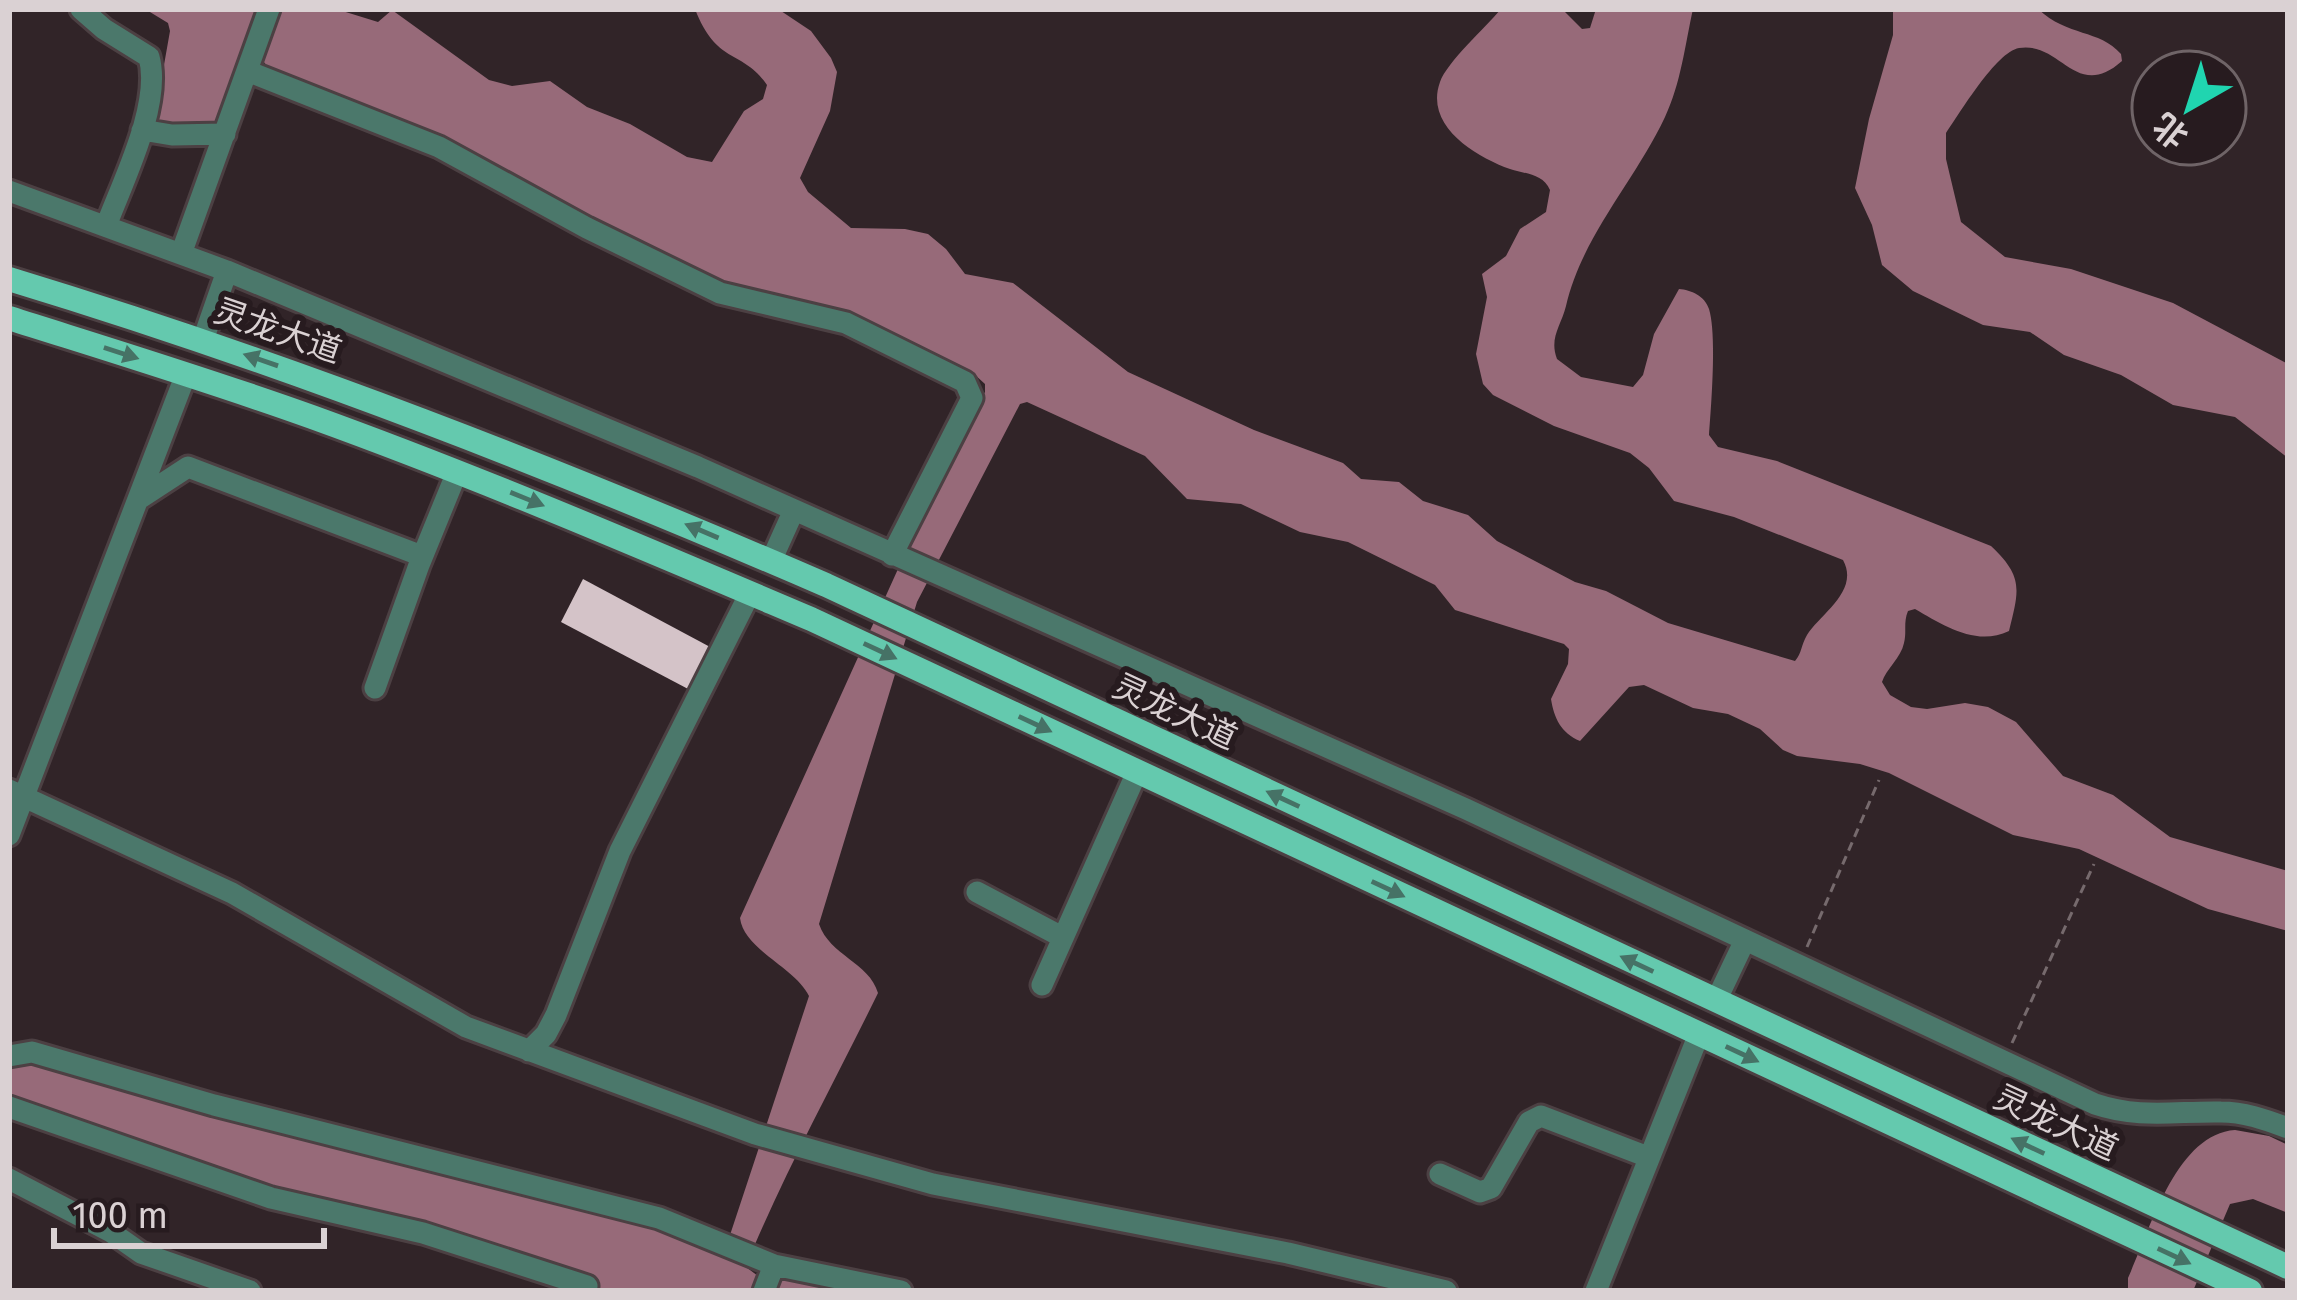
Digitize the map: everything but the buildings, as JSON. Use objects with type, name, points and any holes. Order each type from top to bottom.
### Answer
[{"type":"main road","name":"灵龙大道","points":[[9,279],[203,340],[485,442],[772,561],[2288,1267]]},
{"type":"main road","points":[[9,318],[186,374],[457,472],[831,628],[2238,1286]]},
{"type":"street","points":[[81,9],[149,57],[153,69],[142,130],[106,226]]},
{"type":"street","points":[[181,254],[268,9]]},
{"type":"street","points":[[250,64],[439,147],[587,228],[720,293],[846,323],[964,382],[972,398],[895,556]]},
{"type":"street","points":[[142,130],[224,134]]},
{"type":"street","points":[[9,191],[227,271],[794,510],[1444,800],[2114,1110],[2149,1116],[2221,1112],[2288,1128]]},
{"type":"street","points":[[203,340],[227,271]]},
{"type":"street","points":[[9,835],[16,794],[186,374]]},
{"type":"street","points":[[139,499],[188,467],[422,556]]},
{"type":"street","points":[[375,688],[457,472]]},
{"type":"street","points":[[772,561],[794,510]]},
{"type":"street","points":[[529,1051],[556,1015],[620,851],[750,593]]},
{"type":"street","points":[[1042,986],[1137,772]]},
{"type":"street","points":[[16,794],[232,893],[442,1014],[755,1134],[933,1184],[1288,1253],[1446,1291]]},
{"type":"street","points":[[977,892],[1063,937]]},
{"type":"street","points":[[1716,1000],[1744,940]]},
{"type":"street","points":[[1605,1288],[1648,1157],[1699,1034]]},
{"type":"street","points":[[9,1056],[32,1052],[214,1106],[659,1218],[769,1278],[901,1291]]},
{"type":"street","points":[[9,1107],[271,1198],[423,1233],[587,1286]]},
{"type":"street","points":[[1440,1174],[1480,1192],[1491,1188],[1529,1122],[1541,1115],[1648,1157]]},
{"type":"street","points":[[9,1179],[111,1232],[141,1253],[250,1291]]},
{"type":"path","points":[[1799,965],[1879,780]]},
{"type":"path","points":[[2003,1061],[2094,864]]},
{"type":"shaded area","points":[[145,9],[336,9],[378,22],[392,10],[489,80],[512,86],[550,81],[587,107],[630,124],[687,157],[712,162],[744,111],[763,99],[767,85],[712,40],[695,9],[778,9],[811,31],[837,72],[830,111],[800,178],[808,192],[851,228],[928,234],[965,274],[1013,283],[1128,372],[1254,430],[1343,463],[1361,479],[1399,482],[1423,501],[1468,515],[1497,541],[1575,582],[1606,591],[1668,623],[1795,661],[1807,635],[1843,592],[1847,571],[1843,560],[1734,517],[1674,501],[1649,468],[1630,453],[1554,426],[1493,395],[1483,384],[1476,354],[1487,297],[1482,274],[1506,256],[1520,229],[1546,212],[1550,190],[1538,178],[1497,164],[1456,138],[1439,112],[1437,98],[1444,74],[1501,9],[1562,9],[1582,29],[1590,28],[1596,9],[1693,9],[1670,104],[1584,256],[1555,338],[1557,359],[1581,377],[1633,387],[1643,375],[1654,334],[1679,289],[1701,297],[1711,321],[1709,435],[1718,447],[1777,461],[1991,546],[2014,576],[2016,594],[2009,631],[1997,635],[1960,632],[1915,609],[1908,611],[1902,648],[1882,682],[1890,695],[1911,707],[1927,709],[1965,703],[1988,707],[2016,722],[2063,776],[2113,795],[2170,837],[2288,871],[2288,931],[2208,909],[2079,849],[2013,835],[1889,773],[1797,756],[1760,729],[1728,714],[1693,708],[1644,685],[1629,687],[1580,741],[1559,724],[1551,699],[1568,664],[1569,649],[1564,644],[1455,610],[1435,585],[1348,542],[1300,532],[1241,504],[1187,499],[1145,456],[1027,402],[1020,404],[917,602],[819,924],[832,944],[867,974],[878,993],[753,1249],[729,1238],[809,996],[750,940],[740,918],[985,384],[974,374],[858,321],[749,297],[271,72],[259,55],[219,123],[174,126],[158,122],[155,116],[170,31],[168,23]]},
{"type":"shaded area","points":[[1893,9],[2038,9],[2061,24],[2103,40],[2121,54],[2122,61],[2092,75],[2034,48],[2019,48],[2000,60],[1946,133],[1946,159],[1961,222],[2005,257],[2071,269],[2173,303],[2288,364],[2288,458],[2235,417],[2173,405],[2121,375],[2064,355],[2030,332],[1983,325],[1913,291],[1882,265],[1872,225],[1855,188],[1893,35]]},
{"type":"shaded area","points":[[29,1062],[636,1221],[734,1258],[762,1279],[808,1281],[855,1291],[597,1291],[596,1285],[254,1187],[9,1097],[9,1068]]},
{"type":"shaded area","points":[[2235,1130],[2288,1145],[2288,1213],[2253,1199],[2230,1204],[2193,1291],[2128,1291],[2128,1278],[2146,1235],[2181,1166],[2214,1136]]}]
